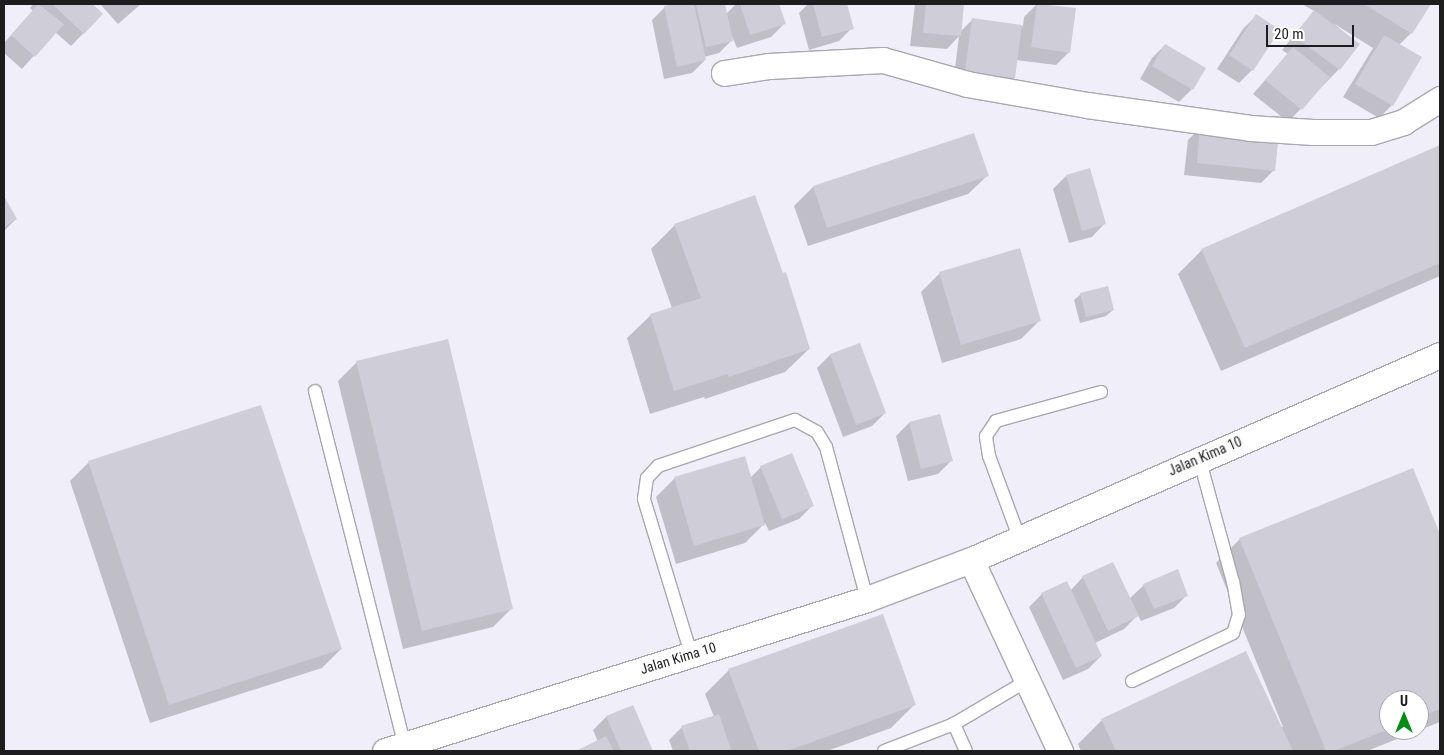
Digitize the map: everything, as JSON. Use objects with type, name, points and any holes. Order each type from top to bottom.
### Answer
[{"type":"street","points":[[724,73],[769,66],[882,60],[967,84],[1087,105],[1250,128],[1313,132],[1370,132],[1403,122],[1440,99]]},
{"type":"street","name":"Jalan Kima 10","points":[[394,748],[866,599],[970,560],[1199,458],[1440,355]]},
{"type":"street","points":[[970,560],[1060,751]]},
{"type":"lane","points":[[315,391],[394,748]]},
{"type":"lane","points":[[1019,537],[990,456],[986,436],[996,421],[1101,392]]},
{"type":"lane","points":[[691,654],[644,499],[647,478],[658,466],[795,420],[817,432],[826,447],[866,599]]},
{"type":"lane","points":[[1132,681],[1233,633],[1239,615],[1233,582],[1199,458]]},
{"type":"lane","points":[[884,751],[954,724],[1028,680]]},
{"type":"lane","points":[[954,724],[966,751]]},
{"type":"building","points":[[38,4],[64,24],[35,57],[11,35]]},
{"type":"building","points":[[52,4],[93,4],[103,14],[84,34]]},
{"type":"building","points":[[694,4],[706,60],[677,67],[664,6]]},
{"type":"building","points":[[696,4],[725,4],[733,41],[706,47]]},
{"type":"building","points":[[740,4],[779,4],[786,24],[750,35]]},
{"type":"building","points":[[813,4],[847,4],[854,29],[822,37]]},
{"type":"building","points":[[926,4],[964,4],[961,36],[923,33]]},
{"type":"building","points":[[1037,4],[1076,8],[1070,53],[1031,47]]},
{"type":"building","points":[[1364,4],[1431,4],[1412,34]]},
{"type":"building","points":[[1314,10],[1360,44],[1340,70],[1294,36]]},
{"type":"building","points":[[1256,14],[1280,30],[1253,71],[1229,55]]},
{"type":"building","points":[[972,18],[1022,25],[1015,78],[965,72]]},
{"type":"building","points":[[1384,35],[1422,57],[1393,106],[1355,84]]},
{"type":"building","points":[[1165,44],[1206,68],[1193,90],[1152,66]]},
{"type":"building","points":[[1293,47],[1330,77],[1302,110],[1265,80]]},
{"type":"building","points":[[1200,125],[1279,133],[1275,171],[1197,163]]},
{"type":"building","points":[[974,133],[989,176],[827,228],[813,186]]},
{"type":"building","points":[[1440,145],[1440,263],[1245,348],[1201,249]]},
{"type":"building","points":[[1090,168],[1106,224],[1082,231],[1066,175]]},
{"type":"building","points":[[755,195],[783,273],[786,272],[810,349],[729,377],[728,374],[674,391],[650,314],[701,298],[674,224]]},
{"type":"building","points":[[4,196],[17,219],[4,227]]},
{"type":"building","points":[[1020,248],[1041,321],[961,345],[939,272]]},
{"type":"building","points":[[1108,286],[1114,310],[1086,317],[1080,293]]},
{"type":"building","points":[[448,339],[513,609],[422,631],[356,361]]},
{"type":"building","points":[[860,343],[886,413],[856,425],[830,354]]},
{"type":"building","points":[[261,405],[342,649],[169,705],[88,461]]},
{"type":"building","points":[[940,414],[953,461],[921,469],[909,422]]},
{"type":"building","points":[[792,453],[814,506],[782,519],[760,466]]},
{"type":"building","points":[[745,456],[765,525],[694,546],[674,477]]},
{"type":"building","points":[[1413,468],[1440,534],[1440,709],[1429,713],[1429,690],[1379,690],[1379,733],[1334,751],[1326,751],[1239,538]]},
{"type":"building","points":[[1113,562],[1139,616],[1108,631],[1082,576]]},
{"type":"building","points":[[1178,569],[1188,596],[1154,609],[1143,584]]},
{"type":"building","points":[[1067,581],[1102,656],[1076,668],[1041,593]]},
{"type":"building","points":[[883,614],[916,705],[787,751],[759,751],[728,669]]},
{"type":"building","points":[[1246,651],[1293,751],[1116,751],[1101,719]]},
{"type":"building","points":[[633,705],[653,751],[621,751],[606,716]]},
{"type":"building","points":[[719,714],[731,750],[690,751],[681,726]]},
{"type":"building","points":[[606,736],[614,751],[576,751]]}]
